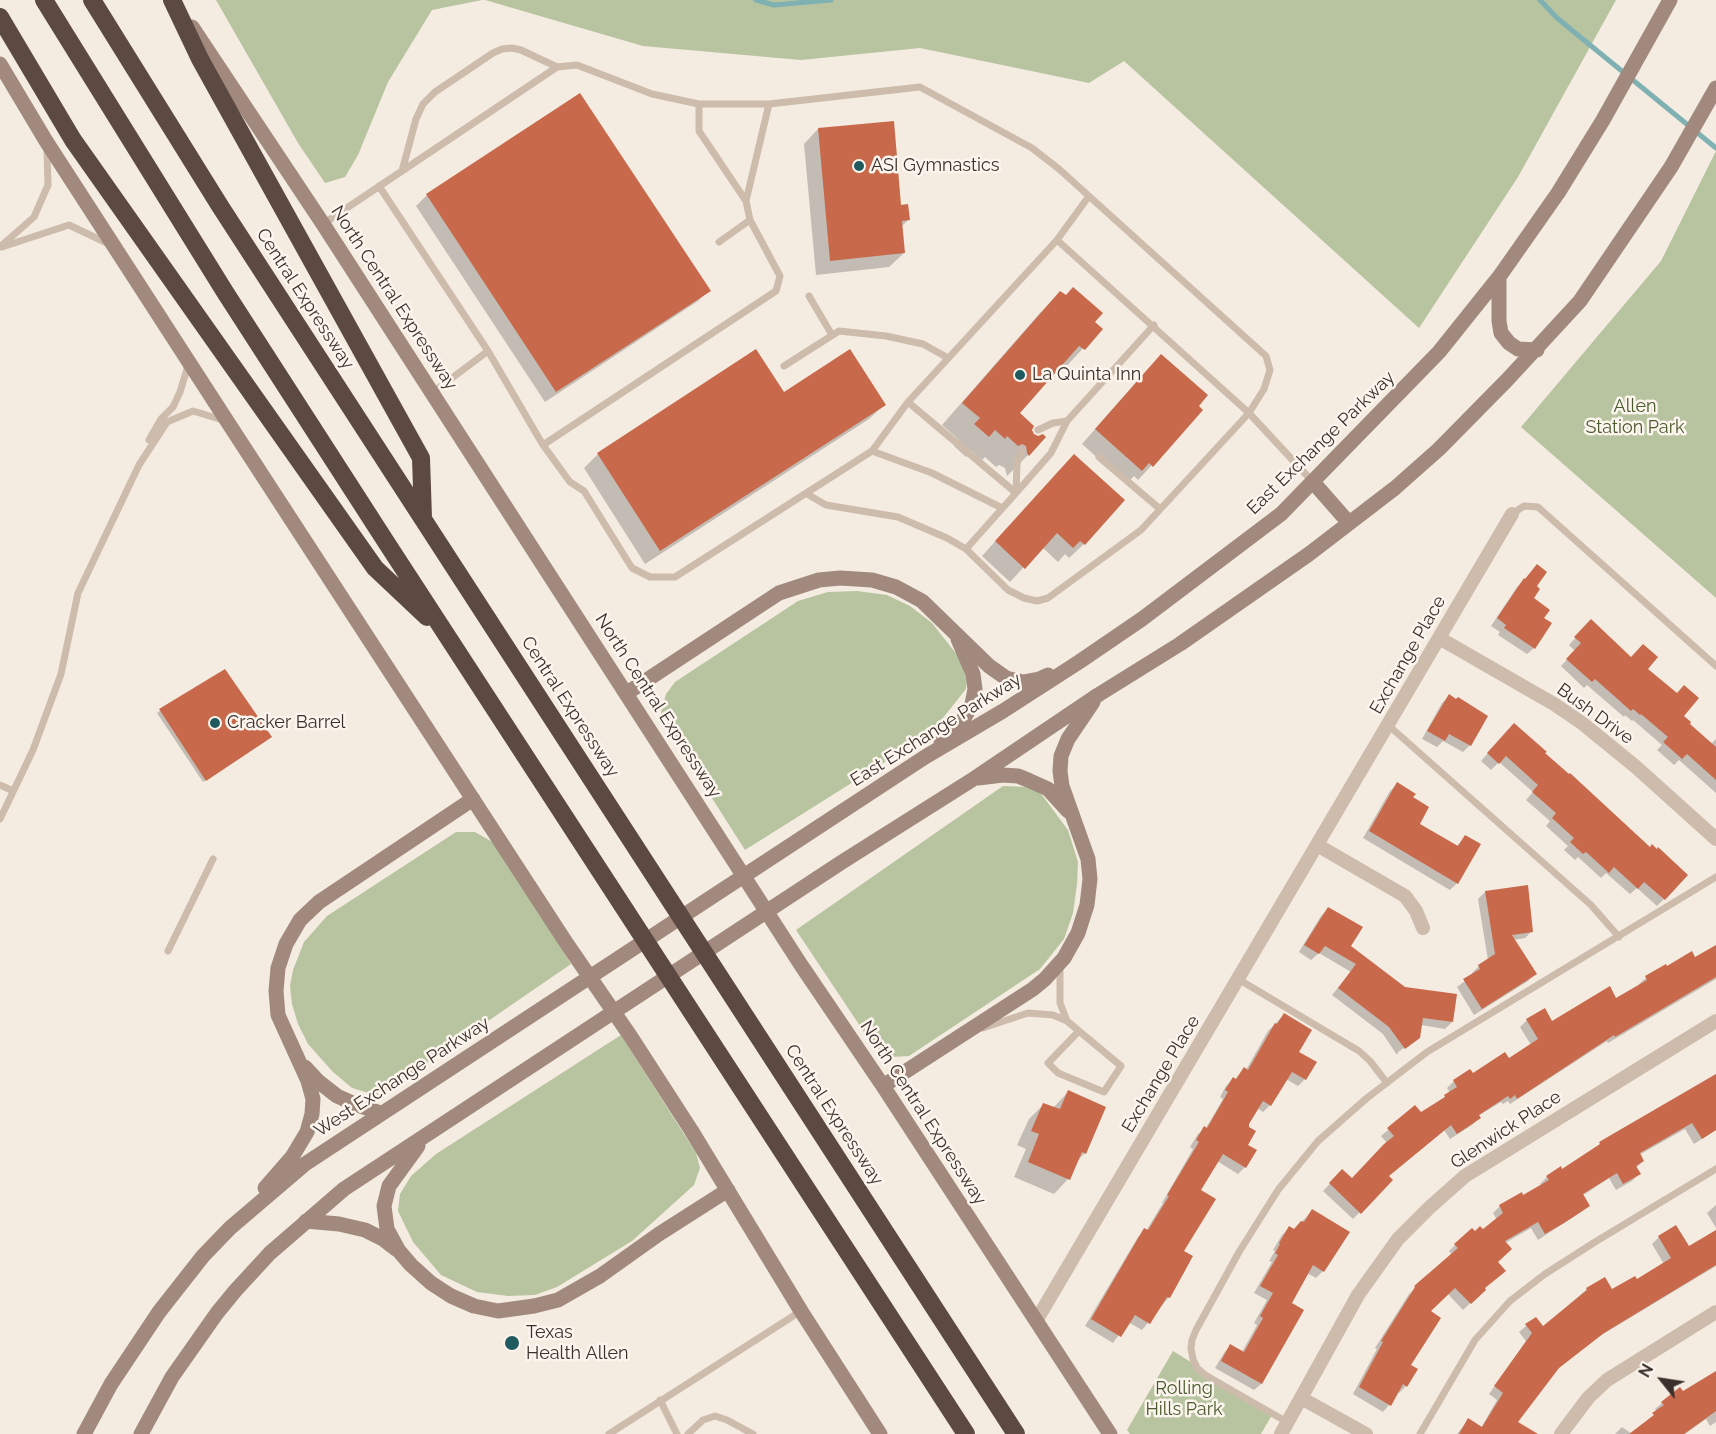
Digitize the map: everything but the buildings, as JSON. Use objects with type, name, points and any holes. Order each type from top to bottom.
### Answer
[{"type":"highway","points":[[45,0],[225,292],[966,1434]]},
{"type":"highway","name":"Central Expressway","points":[[93,0],[203,180],[1016,1434]]},
{"type":"highway","points":[[173,0],[200,59],[421,458],[423,519]]},
{"type":"highway","points":[[0,16],[73,140],[375,568],[449,638]]},
{"type":"main road","name":"North Central Expressway","points":[[173,0],[323,224],[801,965],[883,1086],[1110,1434]]},
{"type":"main road","name":"East Exchange Parkway","points":[[815,831],[925,757],[1003,711],[1142,619],[1281,514],[1438,352],[1499,277],[1558,193],[1627,80],[1670,0]]},
{"type":"main road","points":[[0,64],[114,247],[567,944],[631,1037],[880,1434]]},
{"type":"main road","points":[[141,1434],[172,1377],[217,1313],[270,1253],[344,1189],[975,778],[1098,695],[1180,644],[1309,554],[1395,488],[1439,449],[1537,350],[1580,301],[1671,168],[1716,88]]},
{"type":"main road","points":[[1499,277],[1501,333],[1518,349],[1537,350]]},
{"type":"main road","points":[[1313,482],[1349,523]]},
{"type":"main road","points":[[627,693],[779,593],[819,580],[840,578],[872,580],[896,586],[922,601],[989,666],[1006,678],[1023,682],[1039,679],[1078,662]]},
{"type":"main road","points":[[925,757],[963,720],[972,704],[975,689],[973,674],[955,631]]},
{"type":"main road","points":[[883,1086],[1032,989],[1060,962],[1078,933],[1087,905],[1090,879],[1088,859],[1062,786],[1061,756],[1068,739],[1098,695]]},
{"type":"main road","points":[[975,778],[1011,776],[1036,783],[1048,789],[1072,816]]},
{"type":"main road","points":[[230,1228],[292,1157],[307,1132],[312,1114],[313,1100],[301,1062],[278,1015],[276,992],[286,944],[300,920],[319,902],[473,799]]},
{"type":"main road","name":"West Exchange Parkway","points":[[84,1434],[111,1384],[159,1312],[203,1256],[230,1228],[305,1164],[815,831]]},
{"type":"main road","points":[[301,1062],[319,1082],[337,1096],[381,1113]]},
{"type":"main road","points":[[430,1132],[388,1186],[384,1206],[387,1229],[399,1251],[431,1283],[451,1296],[474,1306],[498,1311],[558,1300],[600,1276],[659,1234],[728,1190]]},
{"type":"main road","points":[[306,1221],[339,1224],[365,1230],[383,1239],[399,1251]]},
{"type":"street","name":"Exchange Place","points":[[1036,1321],[1512,513]]},
{"type":"street","name":"Bush Drive","points":[[1439,638],[1554,704],[1582,723],[1716,838]]},
{"type":"street","points":[[1317,845],[1405,896],[1416,911],[1423,928]]},
{"type":"street","name":"Glenwick Place","points":[[1284,1428],[1358,1295],[1398,1239],[1428,1208],[1465,1176],[1716,1021]]},
{"type":"street","points":[[1561,1434],[1588,1398],[1607,1380],[1716,1312]]},
{"type":"street","points":[[1301,1398],[1366,1434]]},
{"type":"lane","points":[[402,171],[416,118],[423,104],[435,92],[493,53],[507,48],[521,50],[557,67]]},
{"type":"lane","points":[[323,224],[557,67],[577,65],[652,94],[699,104],[769,104],[920,87],[1032,148],[1089,196],[1266,356],[1270,370],[1264,389],[1249,413],[1141,530],[1048,598],[1037,601],[1024,598],[1008,590],[966,549],[938,533],[898,517],[826,505],[807,494]]},
{"type":"lane","points":[[543,445],[776,291],[780,276],[750,220],[746,201],[699,131],[699,104]]},
{"type":"lane","points":[[746,201],[769,104]]},
{"type":"lane","points":[[0,247],[34,216],[48,185],[46,141]]},
{"type":"lane","points":[[379,186],[488,351],[543,445],[570,482],[584,491],[632,568],[650,577],[675,578],[872,451],[908,402],[1057,240],[1089,196]]},
{"type":"lane","points":[[719,242],[750,220]]},
{"type":"lane","points":[[0,247],[69,225],[114,247]]},
{"type":"lane","points":[[1057,240],[1249,413],[1313,482]]},
{"type":"lane","points":[[809,297],[832,335]]},
{"type":"lane","points":[[966,549],[1051,453],[1067,421],[1154,325]]},
{"type":"lane","points":[[784,366],[838,331],[886,336],[923,344],[948,358]]},
{"type":"lane","points":[[432,393],[488,351]]},
{"type":"lane","points":[[0,819],[33,750],[61,674],[78,593],[148,442],[160,421],[174,407],[187,369],[186,357]]},
{"type":"lane","points":[[908,402],[1016,493]]},
{"type":"lane","points":[[139,465],[167,422],[194,411],[227,421]]},
{"type":"lane","points":[[1038,430],[1053,423],[1067,421]]},
{"type":"lane","points":[[1016,493],[1017,464],[1022,450]]},
{"type":"lane","points":[[872,451],[932,472],[1002,508]]},
{"type":"lane","points":[[1099,457],[1160,509]]},
{"type":"lane","points":[[1512,513],[1524,506],[1538,507],[1716,666]]},
{"type":"lane","points":[[1388,725],[1592,905],[1619,937]]},
{"type":"lane","points":[[0,785],[13,791]]},
{"type":"lane","points":[[168,951],[213,859]]},
{"type":"lane","points":[[1284,1428],[1205,1375],[1193,1359],[1192,1340],[1239,1252],[1278,1190],[1318,1141],[1427,1052],[1716,877]]},
{"type":"lane","points":[[1060,962],[1060,1003],[1067,1021]]},
{"type":"lane","points":[[1238,979],[1359,1051],[1387,1083]]},
{"type":"lane","points":[[965,1034],[1028,1013],[1053,1015],[1067,1021],[1079,1031],[1121,1066],[1104,1092],[1058,1072],[1048,1064],[1079,1031]]},
{"type":"lane","points":[[1420,1434],[1475,1340],[1510,1301],[1545,1274],[1716,1169]]},
{"type":"lane","points":[[609,1434],[801,1311]]},
{"type":"lane","points":[[660,1400],[677,1434]]},
{"type":"lane","points":[[688,1434],[703,1420],[715,1416],[753,1434]]},
{"type":"green space","points":[[216,0],[482,0],[432,10],[388,82],[358,155],[345,177],[325,183],[298,143]]},
{"type":"green space","points":[[485,0],[1616,0],[1518,177],[1419,328],[1124,61],[1089,83],[920,48],[801,60],[643,46]]},
{"type":"green space","name":"Allen Station Park","points":[[1716,151],[1716,598],[1521,427],[1661,261]]},
{"type":"green space","points":[[857,591],[887,595],[910,606],[932,623],[958,656],[967,680],[966,689],[931,733],[745,850],[666,726],[661,712],[666,694],[675,682],[798,601],[828,592]]},
{"type":"green space","points":[[1003,786],[1029,787],[1039,791],[1068,830],[1078,862],[1073,913],[1064,939],[1040,969],[909,1056],[891,1057],[874,1047],[796,930]]},
{"type":"green space","points":[[456,832],[475,832],[496,844],[571,964],[379,1096],[352,1088],[333,1072],[308,1044],[298,1024],[290,986],[293,970],[304,942],[327,916]]},
{"type":"green space","points":[[621,1035],[696,1153],[700,1168],[694,1185],[632,1241],[557,1287],[535,1295],[508,1296],[477,1292],[441,1275],[413,1242],[398,1211],[400,1194],[411,1176],[436,1154]]},
{"type":"green space","name":"Rolling Hills Park","points":[[1173,1351],[1273,1413],[1261,1434],[1130,1434],[1127,1430]]},
{"type":"waterway","points":[[756,0],[774,5],[831,0]]},
{"type":"waterway","points":[[1540,0],[1557,18],[1716,148]]},
{"type":"place","name":"ASI Gymnastics","points":[[859,166]]},
{"type":"place","name":"La Quinta Inn","points":[[1020,375]]},
{"type":"place","name":"Cracker Barrel","points":[[215,723]]},
{"type":"place","name":"Texas Health Allen","points":[[512,1343]]}]
